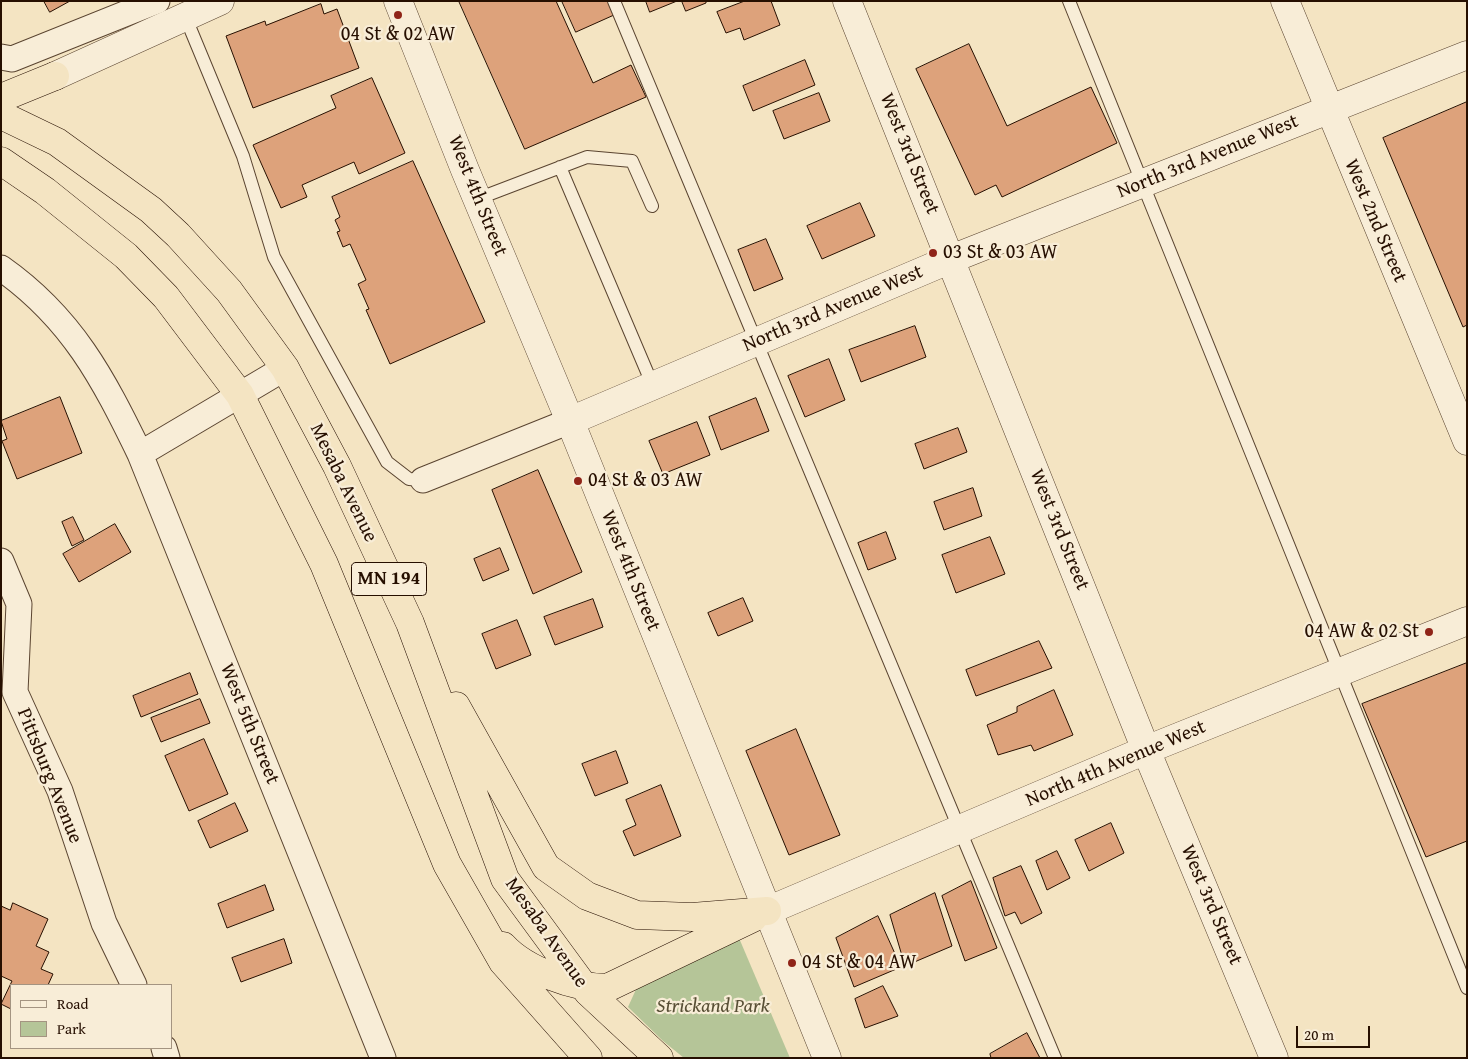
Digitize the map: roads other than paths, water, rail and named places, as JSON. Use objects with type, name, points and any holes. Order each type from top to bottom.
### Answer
[{"type":"highway","points":[[1,98],[55,76]]},
{"type":"highway","name":"Mesaba Avenue","points":[[1,115],[57,142],[106,176],[178,235],[229,291],[285,368],[337,466],[410,623],[505,879],[583,986],[659,1058]]},
{"type":"highway","name":"MN 194","points":[[2,162],[76,214],[126,256],[166,297],[240,395],[324,564],[447,864],[473,913],[503,962],[588,1058]]},
{"type":"highway","points":[[410,623],[546,867],[587,896],[637,915],[692,917],[767,911]]},
{"type":"highway","points":[[473,913],[507,951],[557,979],[583,986],[607,988],[767,911]]},
{"type":"street","points":[[1,57],[12,59],[157,1]]},
{"type":"street","points":[[55,76],[220,1]]},
{"type":"street","name":"West 4th Street","points":[[398,1],[827,1058]]},
{"type":"street","name":"West 3rd Street","points":[[847,1],[1146,750],[1274,1058]]},
{"type":"street","name":"West 2nd Street","points":[[1285,1],[1467,441]]},
{"type":"street","name":"North 3rd Avenue West","points":[[423,480],[570,421],[951,259],[1144,184],[1328,108],[1467,55]]},
{"type":"street","name":"West 5th Street","points":[[1,268],[51,309],[82,347],[110,392],[140,454],[383,1058]]},
{"type":"street","points":[[140,454],[285,368]]},
{"type":"street","name":"Pittsburg Avenue","points":[[1,561],[20,604],[15,692],[60,791],[104,923],[134,984]]},
{"type":"street","name":"North 4th Avenue West","points":[[767,911],[1146,750],[1467,621]]},
{"type":"lane","points":[[614,1],[1055,1058]]},
{"type":"lane","points":[[1069,1],[1341,671],[1467,988]]},
{"type":"lane","points":[[184,16],[243,156],[274,257],[387,462],[410,479],[423,480]]},
{"type":"lane","points":[[477,199],[588,157],[632,161],[652,206]]},
{"type":"lane","points":[[560,167],[653,386]]},
{"type":"place","name":"04 St & 02 AW","points":[[398,15]]},
{"type":"place","name":"03 St & 03 AW","points":[[933,253]]},
{"type":"place","name":"04 St & 03 AW","points":[[578,481]]},
{"type":"place","name":"04 AW & 02 St","points":[[1429,632]]},
{"type":"place","name":"04 St & 04 AW","points":[[792,963]]},
{"type":"park label","name":"Strickand Park","points":[[713,1007]]}]
